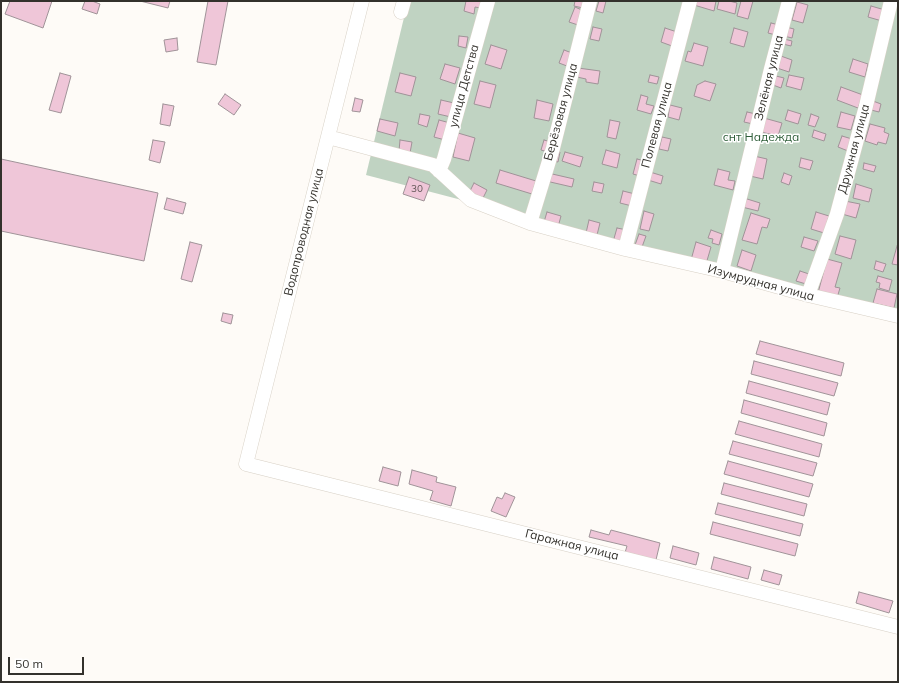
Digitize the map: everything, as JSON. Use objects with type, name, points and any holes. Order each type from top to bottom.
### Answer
[{"type":"street","name":"Водопроводная улица","points":[[246,464],[362,1]]},
{"type":"street","name":"улица Детства","points":[[439,171],[444,159],[488,1]]},
{"type":"street","name":"Берёзовая улица","points":[[530,223],[553,148],[590,1]]},
{"type":"street","name":"Полевая улица","points":[[624,250],[690,1]]},
{"type":"street","name":"Зелёная улица","points":[[722,271],[789,1]]},
{"type":"street","name":"Дружная улица","points":[[808,295],[836,214],[866,106],[891,1]]},
{"type":"street","name":"Изумрудная улица","points":[[328,137],[433,165],[472,200],[530,223],[624,250],[722,271],[808,295],[898,316]]},
{"type":"street","name":"Гаражная улица","points":[[246,464],[898,626]]},
{"type":"green space","name":"снт Надежда","points":[[408,1],[898,1],[898,314],[366,175]]},
{"type":"building","points":[[10,1],[52,1],[43,28],[5,14]]},
{"type":"building","points":[[85,1],[92,1],[100,4],[97,14],[82,9]]},
{"type":"building","points":[[140,1],[170,1],[168,8]]},
{"type":"building","points":[[208,1],[228,1],[216,65],[197,62]]},
{"type":"building","points":[[466,1],[483,1],[481,8],[475,7],[474,14],[464,11]]},
{"type":"building","points":[[575,1],[585,1],[583,8],[574,6]]},
{"type":"building","points":[[599,1],[606,1],[603,13],[596,11]]},
{"type":"building","points":[[695,1],[716,1],[714,11],[694,5]]},
{"type":"building","points":[[719,1],[737,3],[735,14],[717,9]]},
{"type":"building","points":[[741,1],[753,1],[748,19],[737,16]]},
{"type":"building","points":[[797,2],[808,5],[803,23],[792,20]]},
{"type":"building","points":[[871,6],[885,10],[882,21],[868,17]]},
{"type":"building","points":[[575,7],[584,11],[578,25],[569,22]]},
{"type":"building","points":[[771,23],[779,25],[776,35],[768,33]]},
{"type":"building","points":[[593,27],[602,29],[599,41],[590,39]]},
{"type":"building","points":[[786,27],[794,29],[792,38],[784,36]]},
{"type":"building","points":[[665,28],[677,32],[672,46],[661,42]]},
{"type":"building","points":[[734,28],[748,32],[744,47],[730,43]]},
{"type":"building","points":[[459,36],[468,37],[466,48],[458,46]]},
{"type":"building","points":[[177,38],[178,50],[166,52],[164,40]]},
{"type":"building","points":[[784,39],[792,41],[791,46],[783,44]]},
{"type":"building","points":[[694,43],[708,47],[703,66],[685,61],[688,51],[691,52]]},
{"type":"building","points":[[491,45],[507,50],[501,69],[485,64]]},
{"type":"building","points":[[564,50],[572,53],[567,66],[559,63]]},
{"type":"building","points":[[778,55],[792,60],[789,72],[774,67]]},
{"type":"building","points":[[853,59],[868,64],[865,77],[849,72]]},
{"type":"building","points":[[445,64],[460,68],[455,84],[440,79]]},
{"type":"building","points":[[578,68],[600,71],[598,84],[586,82],[586,79],[577,77]]},
{"type":"building","points":[[60,73],[71,76],[61,113],[49,110]]},
{"type":"building","points":[[400,73],[416,77],[411,96],[395,92]]},
{"type":"building","points":[[650,75],[659,77],[657,84],[648,82]]},
{"type":"building","points":[[789,75],[804,78],[801,90],[786,86]]},
{"type":"building","points":[[776,76],[784,78],[781,88],[773,85]]},
{"type":"building","points":[[480,81],[496,85],[490,108],[474,104]]},
{"type":"building","points":[[705,81],[716,84],[710,101],[694,96],[697,85]]},
{"type":"building","points":[[841,87],[863,95],[858,108],[837,100]]},
{"type":"building","points":[[225,94],[241,105],[234,115],[218,104]]},
{"type":"building","points":[[641,95],[648,97],[646,104],[654,106],[651,114],[637,110]]},
{"type":"building","points":[[355,98],[363,100],[360,112],[352,111]]},
{"type":"building","points":[[441,100],[454,103],[451,117],[438,114]]},
{"type":"building","points":[[537,100],[553,104],[549,121],[534,118]]},
{"type":"building","points":[[873,101],[881,104],[879,112],[871,110]]},
{"type":"building","points":[[163,104],[174,106],[170,126],[160,124]]},
{"type":"building","points":[[670,105],[682,108],[679,120],[668,117]]},
{"type":"building","points":[[788,110],[801,114],[798,124],[785,120]]},
{"type":"building","points":[[747,112],[756,114],[753,124],[744,122]]},
{"type":"building","points":[[841,112],[855,116],[851,130],[837,127]]},
{"type":"building","points":[[420,114],[430,116],[427,127],[418,124]]},
{"type":"building","points":[[811,114],[819,117],[815,127],[808,125]]},
{"type":"building","points":[[764,118],[782,123],[778,136],[761,132]]},
{"type":"building","points":[[380,119],[398,123],[395,136],[377,131]]},
{"type":"building","points":[[439,120],[450,123],[445,140],[434,137]]},
{"type":"building","points":[[610,120],[620,122],[616,139],[607,137]]},
{"type":"building","points":[[870,124],[885,128],[884,132],[889,134],[886,144],[878,142],[877,145],[865,141]]},
{"type":"building","points":[[814,130],[826,134],[824,141],[812,137]]},
{"type":"building","points":[[458,133],[475,138],[469,161],[453,157]]},
{"type":"building","points":[[842,136],[852,139],[848,151],[838,147]]},
{"type":"building","points":[[662,137],[671,139],[668,151],[659,149]]},
{"type":"building","points":[[153,140],[165,142],[160,163],[149,160]]},
{"type":"building","points":[[400,140],[412,142],[410,153],[399,151]]},
{"type":"building","points":[[544,140],[551,142],[548,152],[541,150]]},
{"type":"building","points":[[555,150],[560,152],[558,162],[553,161]]},
{"type":"building","points":[[606,150],[620,154],[617,168],[602,164]]},
{"type":"building","points":[[565,152],[583,157],[580,167],[562,161]]},
{"type":"building","points":[[754,156],[767,159],[763,179],[750,176]]},
{"type":"building","points":[[801,158],[813,161],[810,170],[799,167]]},
{"type":"building","points":[[1,159],[158,193],[144,261],[1,231]]},
{"type":"building","points":[[637,159],[645,161],[640,176],[633,174]]},
{"type":"building","points":[[864,163],[876,166],[874,172],[863,169]]},
{"type":"building","points":[[718,169],[730,172],[728,180],[735,181],[733,190],[714,185]]},
{"type":"building","points":[[500,170],[536,181],[532,194],[496,183]]},
{"type":"building","points":[[650,172],[663,176],[661,184],[648,180]]},
{"type":"building","points":[[548,173],[574,179],[572,187],[546,181]]},
{"type":"building","points":[[784,173],[792,176],[789,185],[781,182]]},
{"type":"building","points":[[409,177],[430,185],[424,201],[403,194]]},
{"type":"building","points":[[594,182],[604,184],[602,193],[592,191]]},
{"type":"building","points":[[474,183],[487,190],[482,200],[469,193]]},
{"type":"building","points":[[856,184],[872,189],[869,202],[853,198]]},
{"type":"building","points":[[623,191],[635,194],[632,206],[620,203]]},
{"type":"building","points":[[167,198],[186,203],[183,214],[164,209]]},
{"type":"building","points":[[744,198],[760,203],[758,211],[742,207]]},
{"type":"building","points":[[845,201],[860,204],[856,218],[842,214]]},
{"type":"building","points":[[644,211],[654,214],[649,231],[640,229]]},
{"type":"building","points":[[547,212],[561,216],[558,227],[544,222]]},
{"type":"building","points":[[816,212],[829,216],[824,233],[811,229]]},
{"type":"building","points":[[751,213],[770,219],[767,228],[762,227],[757,244],[742,240]]},
{"type":"building","points":[[589,220],[600,223],[597,235],[586,233]]},
{"type":"building","points":[[617,228],[627,230],[624,245],[613,242]]},
{"type":"building","points":[[711,230],[722,234],[719,245],[712,243],[713,239],[708,238]]},
{"type":"building","points":[[639,234],[646,236],[642,247],[635,245]]},
{"type":"building","points":[[840,236],[856,240],[851,259],[835,254]]},
{"type":"building","points":[[804,237],[818,241],[814,251],[801,247]]},
{"type":"building","points":[[190,242],[202,245],[192,282],[181,279]]},
{"type":"building","points":[[696,242],[711,247],[706,264],[691,260]]},
{"type":"building","points":[[897,246],[898,247],[898,265],[892,264]]},
{"type":"building","points":[[742,250],[756,255],[751,271],[737,266]]},
{"type":"building","points":[[827,259],[842,263],[835,287],[840,288],[837,298],[818,293]]},
{"type":"building","points":[[876,261],[886,264],[883,272],[874,269]]},
{"type":"building","points":[[800,271],[809,274],[806,284],[796,281]]},
{"type":"building","points":[[878,276],[892,280],[889,291],[879,288],[880,283],[876,282]]},
{"type":"building","points":[[877,289],[897,294],[894,308],[873,303]]},
{"type":"building","points":[[223,313],[233,315],[231,324],[221,321]]},
{"type":"building","points":[[760,341],[844,363],[841,376],[756,354]]},
{"type":"building","points":[[754,361],[838,383],[834,396],[751,374]]},
{"type":"building","points":[[749,381],[830,403],[827,415],[746,393]]},
{"type":"building","points":[[744,400],[827,423],[824,436],[741,413]]},
{"type":"building","points":[[739,421],[822,444],[819,457],[735,434]]},
{"type":"building","points":[[733,441],[817,463],[813,476],[729,454]]},
{"type":"building","points":[[728,461],[813,484],[809,497],[724,474]]},
{"type":"building","points":[[383,467],[401,472],[398,486],[379,481]]},
{"type":"building","points":[[412,470],[437,477],[436,482],[456,487],[451,506],[430,500],[433,491],[409,484]]},
{"type":"building","points":[[724,483],[807,504],[804,516],[721,494]]},
{"type":"building","points":[[505,493],[515,497],[506,517],[491,511],[497,497],[502,499]]},
{"type":"building","points":[[718,503],[803,524],[800,536],[715,514]]},
{"type":"building","points":[[713,522],[798,544],[795,556],[710,534]]},
{"type":"building","points":[[591,530],[609,535],[611,530],[660,543],[655,564],[624,556],[627,546],[589,537]]},
{"type":"building","points":[[673,546],[699,553],[696,565],[670,558]]},
{"type":"building","points":[[714,557],[751,567],[748,579],[711,569]]},
{"type":"building","points":[[764,570],[782,575],[779,585],[761,580]]},
{"type":"building","points":[[859,592],[893,601],[889,613],[856,603]]}]
